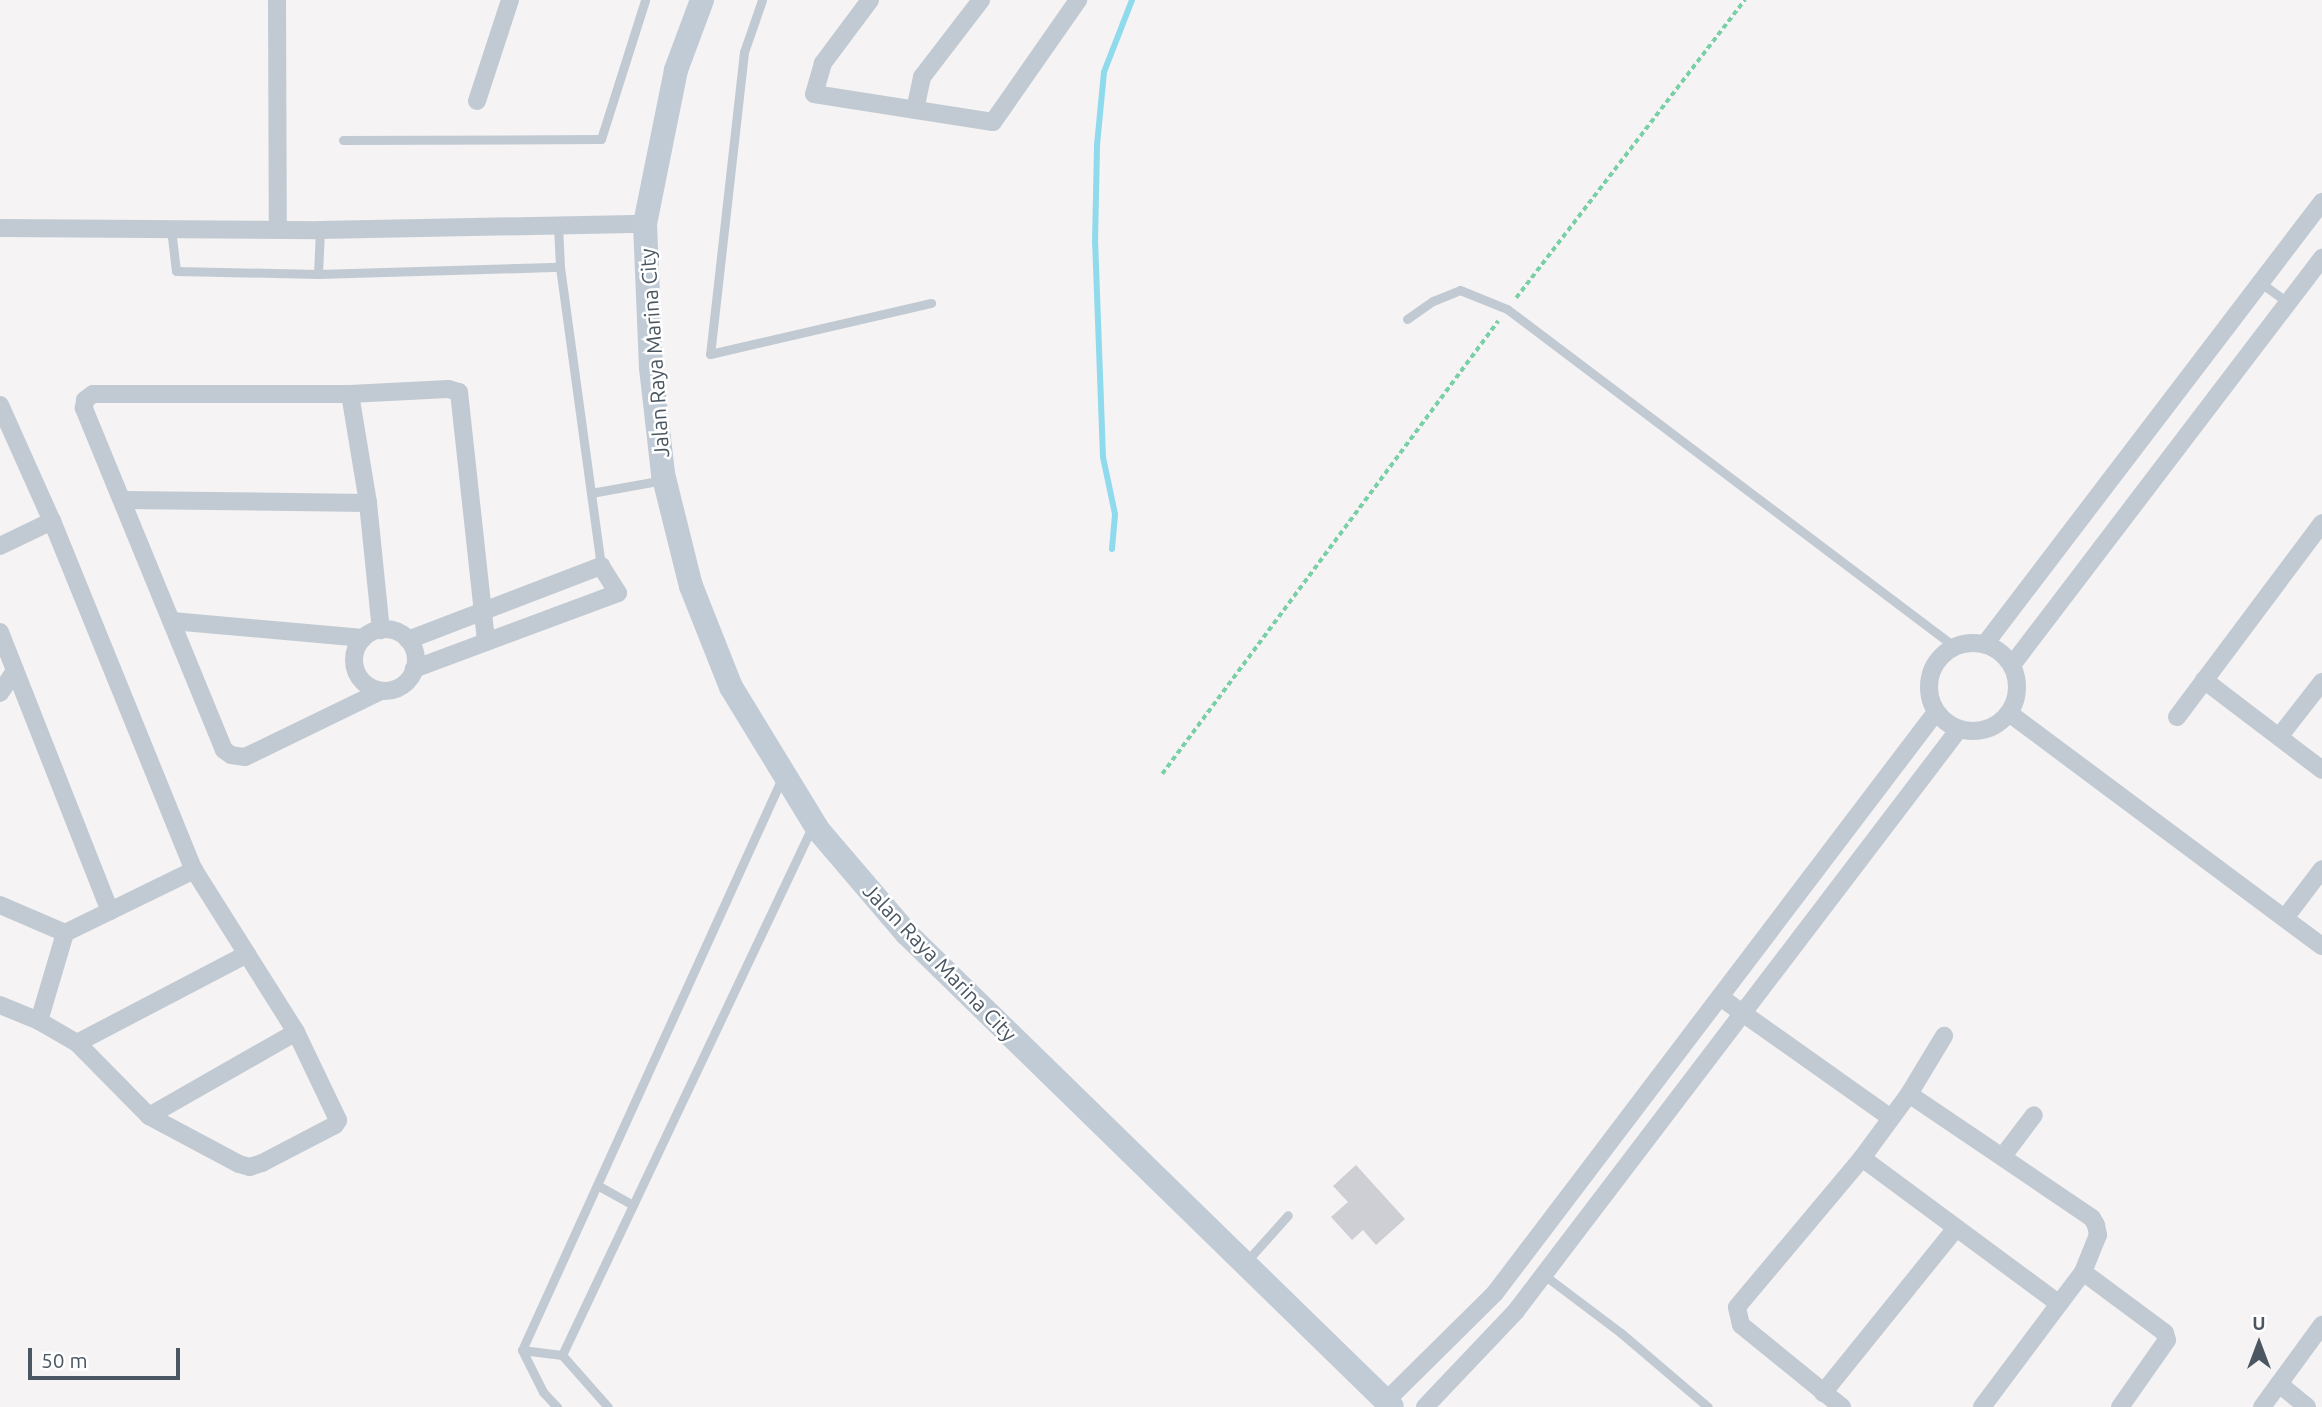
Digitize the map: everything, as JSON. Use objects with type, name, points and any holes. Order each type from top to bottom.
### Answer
[{"type":"main road","name":"Jalan Raya Marina City","points":[[702,0],[676,70],[645,224],[651,368],[665,480],[691,586],[731,687],[814,823],[907,934],[1389,1404]]},
{"type":"street","points":[[277,0],[278,230]]},
{"type":"street","points":[[477,101],[510,0]]},
{"type":"street","points":[[870,0],[823,63],[814,94],[993,122],[1078,0]]},
{"type":"street","points":[[915,110],[922,77],[981,0]]},
{"type":"street","points":[[1985,644],[2322,202]]},
{"type":"street","points":[[0,228],[320,230],[645,224]]},
{"type":"street","points":[[2012,665],[2322,258]]},
{"type":"street","points":[[408,639],[483,610],[601,566],[618,593],[414,669],[402,686],[381,691],[245,757],[232,755],[224,750],[124,500],[84,408],[85,400],[93,394],[459,392],[483,610],[486,642]]},
{"type":"street","points":[[350,394],[368,503],[381,630]]},
{"type":"street","points":[[0,405],[51,521],[194,870],[296,1032],[338,1114],[335,1125],[250,1167],[149,1116],[76,1044],[39,1021],[0,1004]]},
{"type":"street","points":[[124,500],[368,503]]},
{"type":"street","points":[[0,547],[51,521]]},
{"type":"street","points":[[2177,717],[2322,523]]},
{"type":"street","points":[[172,621],[363,638],[381,630],[391,630],[408,639],[414,649],[414,669]]},
{"type":"street","points":[[0,632],[110,911]]},
{"type":"street","points":[[363,638],[355,655],[358,674],[372,688],[381,691]]},
{"type":"street","points":[[1969,643],[1985,644],[1996,649],[2012,665],[2018,689],[2009,713],[2002,722],[1981,731],[1959,729],[1946,723],[1936,712],[1930,698],[1931,675],[1942,655],[1955,647],[1969,643]]},
{"type":"street","points":[[0,693],[15,671]]},
{"type":"street","points":[[2204,680],[2322,770]]},
{"type":"street","points":[[2279,737],[2322,681]]},
{"type":"street","points":[[1389,1404],[1495,1293],[1936,712]]},
{"type":"street","points":[[2009,713],[2322,946]]},
{"type":"street","points":[[1425,1407],[1517,1311],[1959,729]]},
{"type":"street","points":[[2285,918],[2322,869]]},
{"type":"street","points":[[39,1021],[65,933],[194,870]]},
{"type":"street","points":[[0,905],[65,933]]},
{"type":"street","points":[[76,1044],[247,954]]},
{"type":"street","points":[[1720,997],[1891,1118]]},
{"type":"street","points":[[149,1116],[296,1032]]},
{"type":"street","points":[[1842,1407],[1741,1325],[1737,1307],[1862,1158],[1909,1094],[1944,1036]]},
{"type":"street","points":[[1909,1094],[2003,1156],[2091,1218],[2096,1225],[2098,1235],[2083,1272],[1982,1407]]},
{"type":"street","points":[[2003,1156],[2034,1115]]},
{"type":"street","points":[[1862,1158],[2059,1304]]},
{"type":"street","points":[[1823,1393],[1956,1228]]},
{"type":"street","points":[[2083,1272],[2165,1334],[2167,1340],[2120,1407]]},
{"type":"street","points":[[2262,1407],[2322,1325]]},
{"type":"street","points":[[2279,1384],[2308,1407]]},
{"type":"lane","points":[[343,140],[601,139],[645,0]]},
{"type":"lane","points":[[762,0],[744,52],[710,354],[931,303]]},
{"type":"lane","points":[[558,226],[560,267],[601,566]]},
{"type":"lane","points":[[171,228],[176,271],[318,274],[560,267]]},
{"type":"lane","points":[[318,274],[320,230]]},
{"type":"lane","points":[[2261,283],[2289,303]]},
{"type":"lane","points":[[1406,319],[1433,301],[1460,290],[1507,309],[1955,647]]},
{"type":"lane","points":[[591,493],[665,480]]},
{"type":"lane","points":[[522,1350],[784,774]]},
{"type":"lane","points":[[562,1355],[814,823]]},
{"type":"lane","points":[[597,1185],[633,1205]]},
{"type":"lane","points":[[1244,1264],[1289,1216]]},
{"type":"lane","points":[[1544,1275],[1621,1333],[1708,1407]]},
{"type":"lane","points":[[522,1350],[562,1355],[608,1407]]},
{"type":"lane","points":[[522,1350],[543,1392],[557,1407]]},
{"type":"path","points":[[1162,774],[1507,309],[1745,0]]},
{"type":"building","points":[[1356,1165],[1405,1219],[1376,1245],[1363,1230],[1352,1240],[1331,1217],[1348,1202],[1333,1186]]},
{"type":"waterway","points":[[1112,549],[1115,514],[1103,457],[1095,243],[1097,145],[1104,72],[1132,0]]}]
